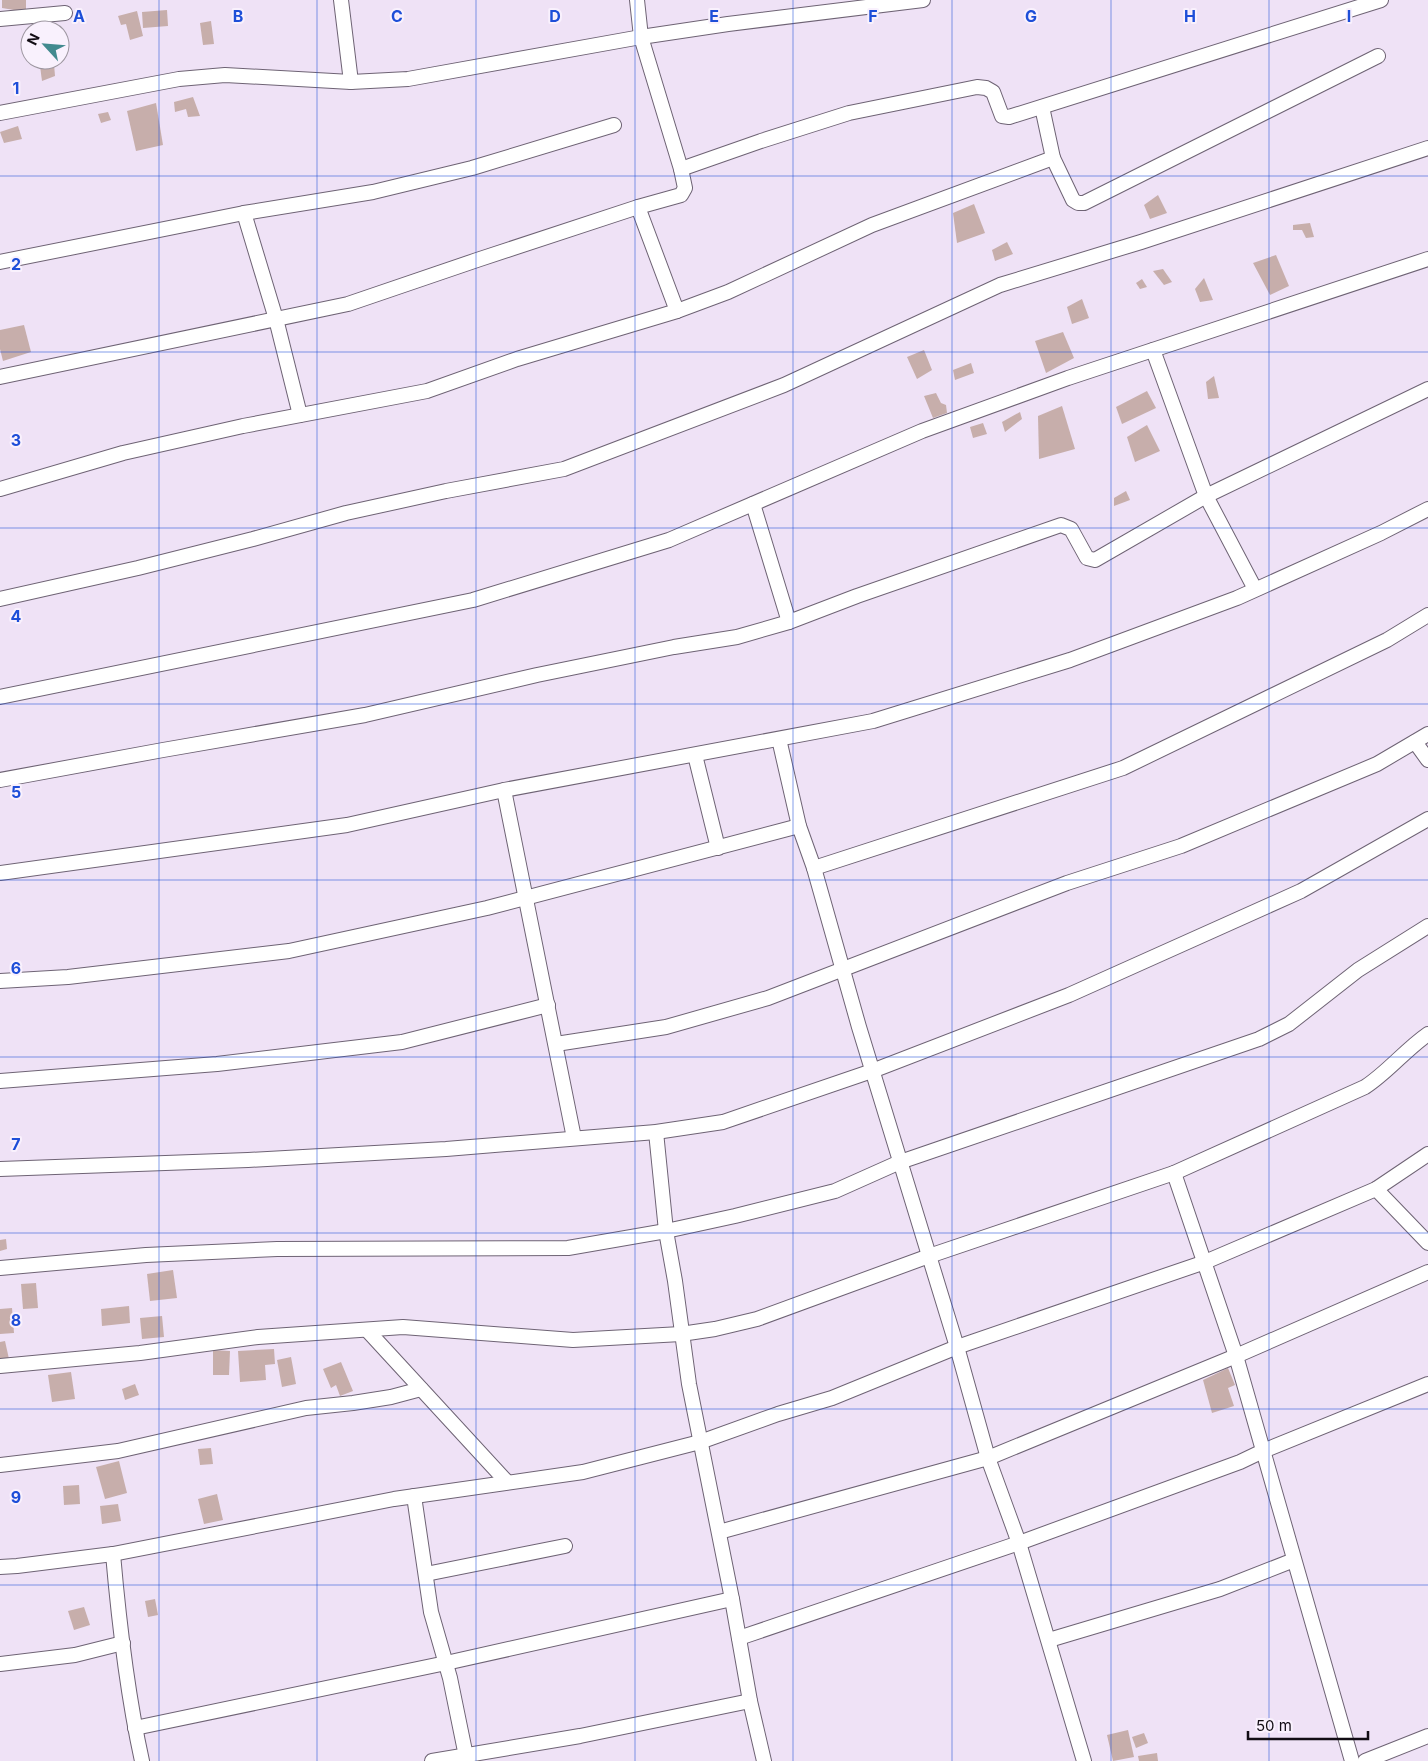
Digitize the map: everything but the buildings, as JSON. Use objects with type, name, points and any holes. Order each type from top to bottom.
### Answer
[{"type":"street","points":[[341,0],[351,82]]},
{"type":"street","points":[[0,376],[348,304],[638,207],[681,195],[685,188],[681,169],[641,36],[638,0]]},
{"type":"street","points":[[0,113],[179,79],[225,75],[351,82],[408,79],[641,36],[923,0]]},
{"type":"street","points":[[681,169],[849,113],[977,87],[986,88],[993,92],[1002,116],[1009,117],[1381,0]]},
{"type":"street","points":[[0,19],[65,13]]},
{"type":"street","points":[[1042,107],[1054,158],[1073,200],[1078,203],[1084,202],[1378,56]]},
{"type":"street","points":[[0,262],[244,213],[382,190],[472,168],[614,125]]},
{"type":"street","points":[[0,598],[147,566],[346,513],[446,491],[564,469],[784,386],[1000,285],[1141,242],[1428,148]]},
{"type":"street","points":[[0,489],[123,453],[243,426],[427,391],[517,359],[677,311],[728,292],[872,225],[1054,158]]},
{"type":"street","points":[[638,207],[677,311]]},
{"type":"street","points":[[244,213],[276,319],[300,415]]},
{"type":"street","points":[[0,697],[474,600],[669,540],[922,431],[1068,378],[1428,259]]},
{"type":"street","points":[[1153,350],[1206,496],[1255,589]]},
{"type":"street","points":[[0,780],[365,716],[557,671],[674,647],[737,637],[789,622],[857,596],[1061,526],[1071,529],[1087,558],[1095,560],[1206,496],[1428,389]]},
{"type":"street","points":[[754,504],[789,622]]},
{"type":"street","points":[[0,873],[348,825],[504,790],[695,756],[873,721],[1070,660],[1237,598],[1381,533],[1428,509]]},
{"type":"street","points":[[814,868],[1123,768],[1387,640],[1428,615]]},
{"type":"street","points":[[556,1044],[666,1027],[768,998],[1067,883],[1181,846],[1377,764],[1428,734]]},
{"type":"street","points":[[779,739],[800,826],[814,868],[872,1071],[957,1347],[988,1458],[1019,1542],[1084,1761]]},
{"type":"street","points":[[1415,742],[1428,760]]},
{"type":"street","points":[[695,756],[718,848]]},
{"type":"street","points":[[504,790],[574,1138]]},
{"type":"street","points":[[0,1169],[248,1160],[446,1149],[656,1132],[723,1122],[872,1071],[1069,996],[1301,891],[1428,819]]},
{"type":"street","points":[[0,981],[68,976],[289,951],[487,908],[800,826]]},
{"type":"street","points":[[0,1268],[146,1255],[277,1249],[568,1248],[666,1231],[735,1216],[835,1191],[900,1162],[1259,1039],[1289,1024],[1358,970],[1428,926]]},
{"type":"street","points":[[0,1081],[217,1064],[402,1042],[548,1005]]},
{"type":"street","points":[[0,1366],[140,1352],[258,1337],[402,1327],[573,1340],[681,1334],[715,1329],[757,1319],[929,1256],[1174,1172],[1365,1088],[1428,1034]]},
{"type":"street","points":[[656,1132],[666,1231],[689,1384],[732,1599],[750,1702],[764,1761]]},
{"type":"street","points":[[0,1567],[113,1554],[414,1496],[583,1472],[700,1442],[778,1414],[832,1398],[957,1347],[1204,1262],[1376,1189],[1428,1154]]},
{"type":"street","points":[[1174,1172],[1236,1356],[1352,1761]]},
{"type":"street","points":[[1376,1189],[1428,1243]]},
{"type":"street","points":[[719,1532],[988,1458],[1236,1356],[1428,1272]]},
{"type":"street","points":[[367,1330],[507,1482]]},
{"type":"street","points":[[739,1638],[1019,1542],[1240,1462],[1428,1384]]},
{"type":"street","points":[[0,1465],[118,1451],[306,1408],[362,1401],[421,1389]]},
{"type":"street","points":[[414,1496],[431,1612],[446,1663],[466,1758]]},
{"type":"street","points":[[426,1574],[565,1546]]},
{"type":"street","points":[[113,1554],[123,1643],[135,1728],[142,1761]]},
{"type":"street","points":[[1049,1640],[1220,1590],[1294,1560]]},
{"type":"street","points":[[135,1728],[446,1663],[732,1599]]},
{"type":"street","points":[[0,1664],[75,1655],[123,1643]]},
{"type":"street","points":[[432,1761],[466,1758],[750,1702]]},
{"type":"street","points":[[1365,1761],[1428,1736]]}]
